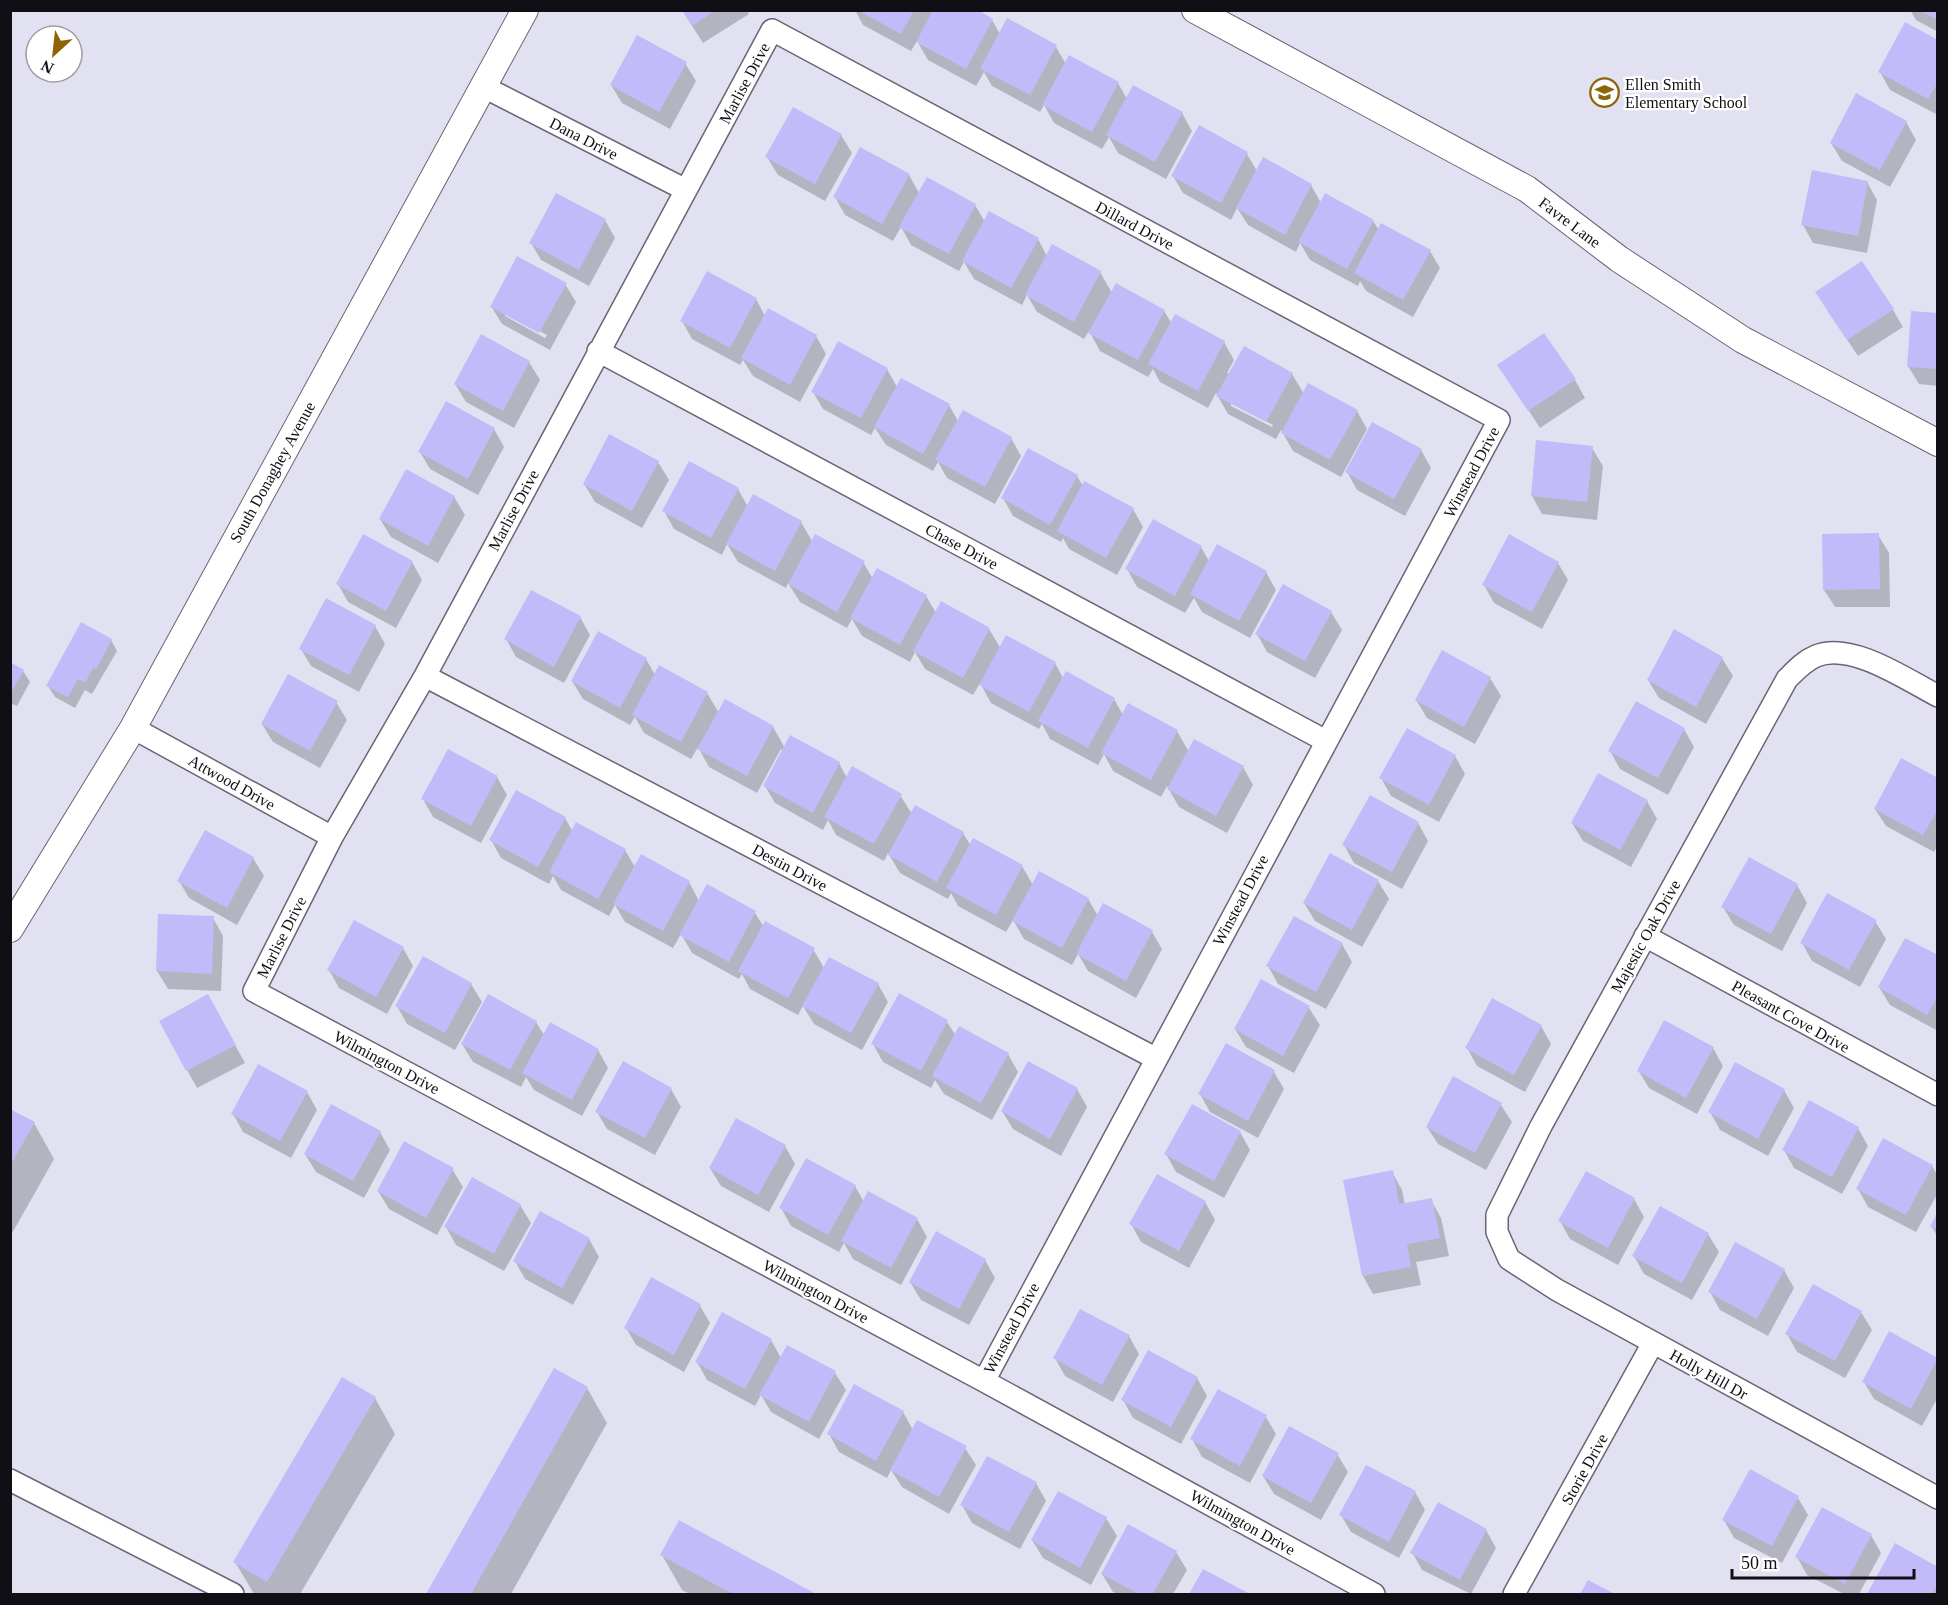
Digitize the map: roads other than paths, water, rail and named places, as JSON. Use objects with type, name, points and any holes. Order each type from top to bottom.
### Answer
[{"type":"street","name":"South Donaghey Avenue","points":[[11,926],[133,728],[525,10]]},
{"type":"street","name":"Favre Lane","points":[[1195,10],[1527,189],[1627,264],[1743,340],[1938,443]]},
{"type":"street","name":"Marlise Drive","points":[[254,991],[332,837],[425,676],[772,30]]},
{"type":"street","name":"Dillard Drive","points":[[772,30],[1498,420]]},
{"type":"street","name":"Dana Drive","points":[[482,86],[686,190]]},
{"type":"street","name":"Chase Drive","points":[[598,351],[1326,741]]},
{"type":"street","name":"Winstead Drive","points":[[984,1380],[1498,420]]},
{"type":"street","name":"Majestic Oak Drive","points":[[1497,1232],[1497,1215],[1541,1126],[1787,679],[1800,666],[1818,655],[1844,654],[1869,658],[1938,696]]},
{"type":"street","name":"Destin Drive","points":[[425,676],[1155,1058]]},
{"type":"street","name":"Attwood Drive","points":[[133,728],[332,837]]},
{"type":"street","name":"Pleasant Cove Drive","points":[[1645,936],[1938,1095]]},
{"type":"street","name":"Wilmington Drive","points":[[254,991],[984,1380],[1374,1594]]},
{"type":"street","name":"Holly Hill Dr","points":[[1497,1232],[1509,1259],[1557,1290],[1938,1498]]},
{"type":"street","name":"Storie Drive","points":[[1514,1594],[1653,1343]]},
{"type":"street","points":[[10,1480],[233,1594]]},
{"type":"place","name":"Ellen Smith Elementary School","points":[[1604,93]]}]
